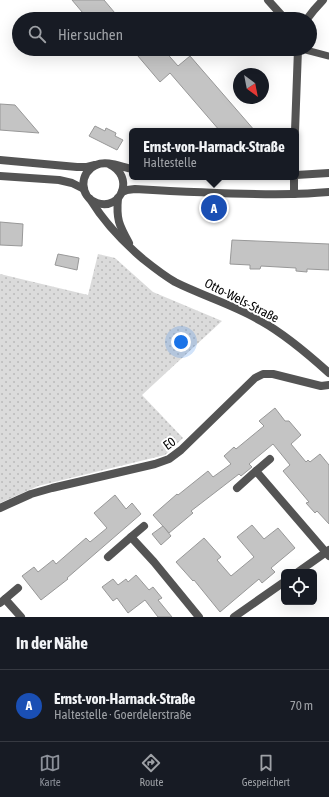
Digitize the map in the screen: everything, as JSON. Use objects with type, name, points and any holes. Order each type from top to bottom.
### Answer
[{"type":"street","points":[[268,0],[279,12]]},
{"type":"street","points":[[312,12],[322,0]]},
{"type":"street","points":[[295,128],[298,56]]},
{"type":"street","points":[[0,160],[77,167],[103,163],[129,168]]},
{"type":"street","points":[[110,164],[118,169],[123,178],[124,183],[120,195]]},
{"type":"street","points":[[96,165],[85,174],[83,182],[86,195],[90,200],[101,204],[113,202],[127,190],[135,189],[212,193],[294,194],[329,192]]},
{"type":"street","points":[[299,176],[329,173]]},
{"type":"street","points":[[0,176],[59,180],[72,183],[84,189]]},
{"type":"street","points":[[294,194],[295,180]]},
{"type":"street","name":"Otto-Wels-Straße","points":[[120,195],[117,208],[118,222],[129,242],[140,256]]},
{"type":"street","name":"Otto-Wels-Straße","points":[[90,200],[127,245],[156,271],[262,321],[304,351],[329,373]]},
{"type":"street","name":"E0","points":[[0,508],[31,494],[155,464],[169,459],[181,450],[255,378],[263,374],[273,374],[321,386],[329,386]]},
{"type":"street","points":[[237,488],[270,459]]},
{"type":"street","points":[[256,471],[328,553],[303,569]]},
{"type":"street","points":[[108,557],[144,526]]},
{"type":"street","points":[[131,537],[154,562],[199,617]]},
{"type":"street","points":[[234,617],[281,584]]},
{"type":"street","points":[[18,588],[3,601],[21,617]]},
{"type":"lane","points":[[317,53],[329,56]]},
{"type":"shaded area","points":[[98,254],[115,258],[153,292],[222,321],[142,395],[183,438],[165,455],[38,486],[0,503],[0,274],[88,295]]},
{"type":"building","points":[[72,0],[104,0],[114,12],[82,12]]},
{"type":"building","points":[[138,56],[169,56],[178,66],[190,56],[252,128],[217,128],[170,73],[160,82]]},
{"type":"building","points":[[0,104],[15,105],[39,133],[0,130]]},
{"type":"building","points":[[95,126],[105,131],[106,128],[116,133],[115,136],[123,140],[117,150],[89,136]]},
{"type":"building","points":[[0,222],[23,224],[22,246],[0,245]]},
{"type":"building","points":[[232,240],[329,244],[329,270],[307,269],[307,272],[296,271],[296,268],[261,266],[260,269],[250,269],[250,265],[230,264]]},
{"type":"building","points":[[58,254],[79,258],[77,270],[55,265]]},
{"type":"building","points":[[275,408],[285,421],[289,421],[301,435],[291,444],[306,462],[308,460],[310,462],[320,454],[329,465],[329,524],[317,511],[315,513],[306,503],[309,502],[283,471],[290,465],[273,444],[249,464],[252,467],[241,476],[239,474],[191,511],[193,513],[169,533],[153,515],[177,494],[178,495],[208,471],[213,477],[231,464],[224,456],[234,447],[236,449],[264,426],[259,421]]},
{"type":"building","points":[[115,495],[126,509],[132,503],[141,514],[67,578],[68,579],[41,600],[22,576],[34,567],[38,572],[53,560],[56,564],[86,538],[90,542],[107,528],[94,513]]},
{"type":"building","points":[[252,525],[264,539],[278,528],[295,548],[271,568],[275,572],[262,583],[259,579],[220,612],[194,580],[193,581],[176,562],[204,538],[221,557],[217,560],[231,576],[254,557],[237,537]]},
{"type":"building","points":[[163,526],[171,536],[161,545],[152,534]]},
{"type":"building","points":[[136,575],[149,590],[153,587],[162,598],[158,600],[172,617],[158,617],[145,600],[128,613],[117,598],[113,601],[102,587],[113,579],[118,585],[126,579],[128,582]]},
{"type":"place","name":"Ernst-von-Harnack-Straße","points":[[214,208]]}]
